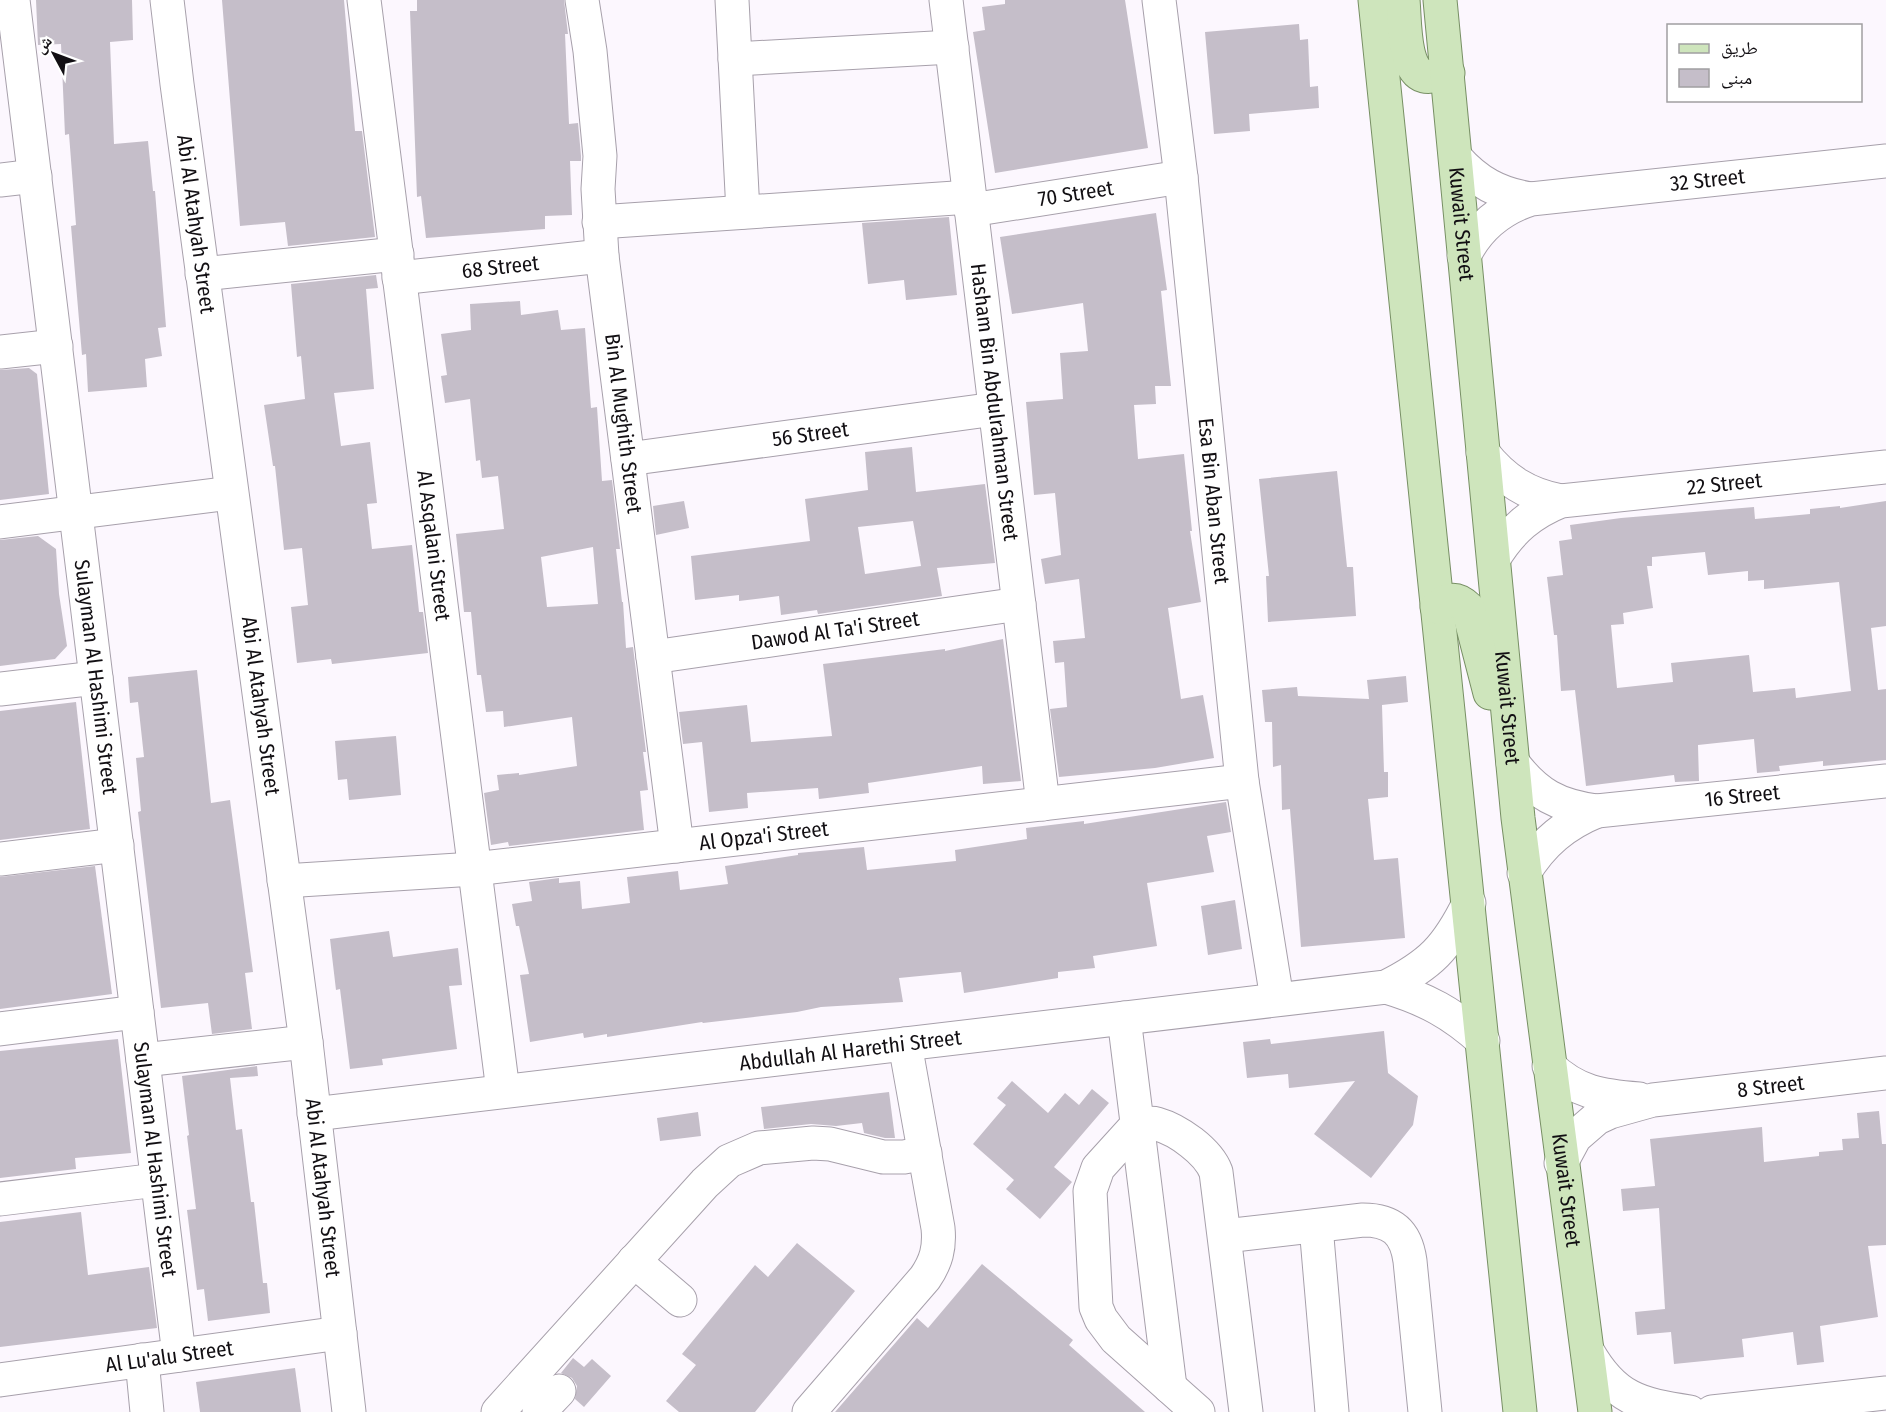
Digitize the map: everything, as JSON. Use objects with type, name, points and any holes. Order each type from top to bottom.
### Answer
[{"type":"main road","points":[[1375,0],[1520,1412]]},
{"type":"main road","points":[[1403,0],[1410,62],[1415,70],[1424,76],[1448,73]]},
{"type":"main road","name":"Kuwait Street","points":[[1440,0],[1524,873],[1595,1412]]},
{"type":"main road","points":[[1437,607],[1450,600],[1457,600],[1468,608],[1495,717],[1513,763]]},
{"type":"street","name":"Sulayman Al Hashimi Street","points":[[13,0],[179,1355]]},
{"type":"street","name":"Abi Al Atahyah Street","points":[[167,0],[231,494],[306,1042],[349,1412]]},
{"type":"street","name":"Al Asqalani Street","points":[[364,0],[502,1091]]},
{"type":"street","name":"Bin Al Mughith Street","points":[[582,0],[596,104],[600,156],[599,222],[602,256],[677,846]]},
{"type":"street","points":[[732,0],[743,212]]},
{"type":"street","name":"Hasham Bin Abdulrahman Street","points":[[946,0],[1043,804]]},
{"type":"street","name":"Esa Bin Aban Street","points":[[1159,0],[1181,177],[1242,782],[1277,999]]},
{"type":"street","points":[[735,59],[952,46]]},
{"type":"street","name":"32 Street","points":[[1456,158],[1489,187],[1516,197],[1531,199]]},
{"type":"street","name":"32 Street","points":[[1464,256],[1471,242],[1490,220],[1516,204],[1531,199],[1886,161]]},
{"type":"street","points":[[0,180],[35,176]]},
{"type":"street","name":"70 Street","points":[[599,222],[743,212],[971,203],[1181,177]]},
{"type":"street","name":"68 Street","points":[[202,274],[602,256]]},
{"type":"street","points":[[0,352],[56,346]]},
{"type":"street","name":"56 Street","points":[[628,459],[995,409]]},
{"type":"street","name":"22 Street","points":[[1483,453],[1504,477],[1517,486],[1531,493],[1561,501]]},
{"type":"street","name":"22 Street","points":[[1494,558],[1522,523],[1534,514],[1561,501],[1886,467]]},
{"type":"street","points":[[0,522],[231,494]]},
{"type":"street","name":"Dawod Al Ta'i Street","points":[[653,657],[1019,604]]},
{"type":"street","points":[[0,689],[96,678]]},
{"type":"street","name":"16 Street","points":[[1513,763],[1535,788],[1549,798],[1564,805],[1597,812]]},
{"type":"street","name":"16 Street","points":[[1524,873],[1533,859],[1555,835],[1568,825],[1597,812],[1886,781]]},
{"type":"street","name":"Al Opza'i Street","points":[[284,881],[474,869],[1242,782]]},
{"type":"street","points":[[0,859],[117,845]]},
{"type":"street","name":"Abdullah Al Harethi Street","points":[[314,1114],[1386,987],[1413,973],[1437,955],[1456,931],[1469,903]]},
{"type":"street","name":"Abdullah Al Harethi Street","points":[[1386,987],[1413,995],[1439,1007],[1483,1041]]},
{"type":"street","points":[[0,1029],[137,1012]]},
{"type":"street","points":[[1124,1018],[1170,1387]]},
{"type":"street","points":[[143,1060],[306,1042]]},
{"type":"street","points":[[808,1412],[933,1267],[939,1241],[905,1044]]},
{"type":"street","name":"8 Street","points":[[1550,1066],[1560,1076],[1586,1091],[1607,1096],[1653,1100]]},
{"type":"street","name":"8 Street","points":[[1561,1163],[1575,1137],[1597,1118],[1653,1100],[1886,1073]]},
{"type":"street","points":[[1198,1412],[1107,1330],[1096,1307],[1090,1191],[1098,1168],[1137,1125],[1158,1125],[1205,1153],[1216,1172],[1246,1412]]},
{"type":"street","points":[[498,1412],[716,1171],[744,1154],[759,1148],[813,1143],[830,1143],[883,1157],[904,1157],[925,1153]]},
{"type":"street","points":[[0,1199],[157,1180]]},
{"type":"street","points":[[1225,1236],[1377,1220],[1401,1234],[1408,1247],[1410,1261],[1425,1412]]},
{"type":"street","points":[[1316,1226],[1332,1412]]},
{"type":"street","points":[[634,1260],[680,1299]]},
{"type":"street","name":"Al Lu'alu Street","points":[[0,1380],[340,1333]]},
{"type":"street","points":[[1588,1352],[1607,1379],[1634,1399],[1649,1405],[1690,1412]]},
{"type":"street","points":[[142,1360],[147,1412]]},
{"type":"street","points":[[1712,1412],[1886,1393]]},
{"type":"building","points":[[36,0],[132,0],[133,40],[110,42],[114,144],[148,141],[153,191],[155,191],[166,327],[158,328],[162,356],[145,359],[147,387],[88,392],[86,354],[82,355],[71,226],[76,225],[69,134],[65,135],[61,44],[38,45]]},
{"type":"building","points":[[222,0],[344,0],[355,131],[362,131],[375,237],[288,246],[285,222],[240,226]]},
{"type":"building","points":[[417,0],[564,0],[568,34],[565,34],[569,124],[578,123],[581,156],[581,161],[570,161],[572,215],[545,216],[545,229],[426,238],[421,196],[417,197],[410,11],[417,11]]},
{"type":"building","points":[[1005,0],[1125,0],[1148,148],[995,173],[973,32],[985,30],[982,7],[1005,4]]},
{"type":"building","points":[[1299,24],[1300,40],[1308,39],[1310,87],[1318,86],[1319,108],[1249,114],[1250,131],[1214,134],[1205,32]]},
{"type":"building","points":[[1156,213],[1167,290],[1161,291],[1171,386],[1155,386],[1156,404],[1134,405],[1138,459],[1184,454],[1192,531],[1190,531],[1201,602],[1168,608],[1181,699],[1203,695],[1214,758],[1155,768],[1059,777],[1050,709],[1067,707],[1064,662],[1055,663],[1053,641],[1085,638],[1079,579],[1045,584],[1041,559],[1061,555],[1055,493],[1034,495],[1026,402],[1063,399],[1060,353],[1088,351],[1083,303],[1012,314],[1000,237]]},
{"type":"building","points":[[949,217],[957,295],[906,300],[904,280],[868,284],[862,223]]},
{"type":"building","points":[[376,275],[378,288],[366,289],[374,389],[334,393],[341,446],[370,442],[377,503],[367,504],[372,549],[412,545],[419,612],[423,612],[428,653],[332,664],[331,659],[297,663],[291,607],[308,605],[302,548],[284,550],[275,466],[273,466],[264,405],[305,399],[301,356],[297,357],[291,284]]},
{"type":"building","points":[[520,301],[521,315],[558,310],[561,330],[585,328],[591,408],[597,407],[602,481],[612,480],[620,549],[616,549],[626,648],[633,647],[646,752],[643,752],[648,790],[640,791],[644,830],[509,846],[508,842],[491,845],[484,793],[499,790],[497,775],[519,773],[519,775],[577,766],[572,717],[504,727],[503,711],[486,712],[481,675],[477,675],[471,612],[464,612],[456,534],[504,529],[498,476],[482,478],[480,460],[476,461],[470,399],[445,403],[441,376],[447,375],[441,334],[471,330],[470,304]],"holes":[[[593,547],[598,604],[547,607],[541,557]]]},
{"type":"building","points":[[29,368],[37,374],[49,494],[0,500],[0,370]]},
{"type":"building","points":[[912,447],[916,492],[985,484],[995,563],[937,568],[942,596],[818,614],[817,610],[781,615],[779,596],[739,601],[739,595],[695,600],[691,556],[810,541],[805,499],[868,490],[865,452]],"holes":[[[913,521],[921,566],[865,574],[858,527]]]},
{"type":"building","points":[[1337,471],[1347,567],[1353,567],[1356,616],[1268,622],[1266,576],[1269,576],[1259,479]]},
{"type":"building","points":[[684,501],[689,528],[656,535],[653,506]]},
{"type":"building","points":[[1886,501],[1886,626],[1871,628],[1878,690],[1886,689],[1886,760],[1823,766],[1823,761],[1779,766],[1780,771],[1757,773],[1754,739],[1698,745],[1699,781],[1675,782],[1674,775],[1586,786],[1575,690],[1561,691],[1557,635],[1554,635],[1547,577],[1563,575],[1559,541],[1572,539],[1570,525],[1621,518],[1754,507],[1755,519],[1810,514],[1810,509],[1840,506],[1840,508]],"holes":[[[1705,552],[1708,575],[1748,571],[1748,581],[1764,580],[1764,589],[1839,582],[1851,691],[1796,698],[1795,688],[1753,692],[1749,655],[1671,663],[1673,682],[1617,688],[1611,625],[1624,624],[1623,613],[1653,608],[1647,566],[1652,566],[1652,557]]]},
{"type":"building","points":[[38,536],[56,549],[59,594],[67,646],[55,659],[0,666],[0,540]]},
{"type":"building","points":[[1003,639],[1021,781],[983,784],[982,766],[868,783],[869,793],[819,799],[818,788],[747,793],[748,808],[709,812],[702,742],[683,744],[679,712],[747,705],[751,742],[832,736],[823,664],[945,649],[945,651]]},
{"type":"building","points":[[197,670],[211,803],[230,800],[253,972],[245,973],[252,1029],[212,1034],[208,1003],[161,1008],[138,812],[141,811],[136,758],[144,757],[138,702],[130,703],[128,677]]},
{"type":"building","points":[[1406,676],[1408,702],[1382,705],[1384,772],[1388,772],[1388,797],[1368,799],[1374,860],[1398,858],[1405,938],[1301,947],[1290,809],[1282,810],[1281,765],[1273,767],[1272,722],[1265,722],[1262,690],[1297,687],[1298,696],[1369,699],[1367,680]]},
{"type":"building","points":[[76,702],[90,829],[0,840],[0,711]]},
{"type":"building","points":[[396,736],[401,795],[349,800],[347,779],[338,780],[335,741]]},
{"type":"building","points":[[1226,802],[1231,832],[1207,836],[1214,872],[1147,883],[1157,946],[1093,956],[1095,968],[1058,972],[1058,978],[964,993],[961,972],[899,978],[903,1002],[821,1007],[607,1037],[607,1034],[584,1038],[583,1033],[530,1042],[520,975],[529,974],[512,904],[532,901],[529,882],[559,878],[559,883],[580,881],[582,909],[630,903],[627,877],[678,871],[680,890],[728,884],[725,866],[798,855],[798,853],[864,847],[867,870],[956,861],[955,850],[1027,839],[1026,828],[1084,821],[1084,824]]},
{"type":"building","points":[[95,866],[112,994],[0,1009],[0,877]]},
{"type":"building","points":[[1235,900],[1242,949],[1208,955],[1201,906]]},
{"type":"building","points":[[389,931],[393,957],[458,948],[462,985],[449,986],[457,1049],[382,1059],[383,1065],[350,1069],[340,989],[336,990],[330,939]]},
{"type":"building","points":[[1384,1031],[1388,1073],[1418,1096],[1413,1125],[1371,1178],[1314,1134],[1355,1081],[1289,1088],[1288,1074],[1247,1078],[1243,1042],[1270,1039],[1271,1044]]},
{"type":"building","points":[[118,1039],[131,1153],[75,1158],[76,1169],[0,1178],[0,1051]]},
{"type":"building","points":[[257,1066],[258,1076],[230,1078],[236,1130],[242,1129],[251,1202],[254,1202],[263,1283],[267,1283],[270,1313],[208,1321],[204,1289],[197,1290],[187,1210],[196,1209],[182,1076]]},
{"type":"building","points":[[1012,1081],[1048,1113],[1065,1093],[1079,1105],[1092,1089],[1109,1103],[1054,1167],[1072,1182],[1040,1219],[1006,1189],[1014,1180],[973,1144],[1006,1105],[997,1098]]},
{"type":"building","points":[[889,1092],[895,1138],[864,1133],[862,1123],[836,1126],[811,1124],[764,1129],[761,1107]]},
{"type":"building","points":[[1879,1111],[1882,1144],[1886,1144],[1886,1245],[1868,1246],[1878,1317],[1820,1326],[1824,1362],[1797,1365],[1793,1332],[1742,1339],[1744,1357],[1674,1364],[1671,1332],[1637,1335],[1635,1312],[1665,1309],[1659,1208],[1623,1211],[1621,1189],[1655,1186],[1650,1139],[1762,1127],[1764,1162],[1819,1156],[1819,1152],[1843,1150],[1842,1139],[1859,1138],[1857,1113]]},
{"type":"building","points":[[698,1112],[701,1136],[660,1141],[657,1118]]},
{"type":"building","points":[[81,1212],[88,1275],[149,1267],[157,1328],[0,1347],[0,1222]]},
{"type":"building","points":[[797,1243],[855,1291],[755,1412],[679,1412],[666,1401],[696,1365],[682,1354],[755,1265],[768,1277]]},
{"type":"building","points":[[982,1264],[1073,1340],[1069,1345],[1145,1412],[835,1412],[917,1318],[928,1328]]},
{"type":"building","points":[[573,1358],[584,1367],[592,1359],[611,1376],[584,1407],[575,1399],[577,1386],[572,1378],[561,1373]]},
{"type":"building","points":[[295,1368],[301,1412],[200,1412],[196,1382]]}]
